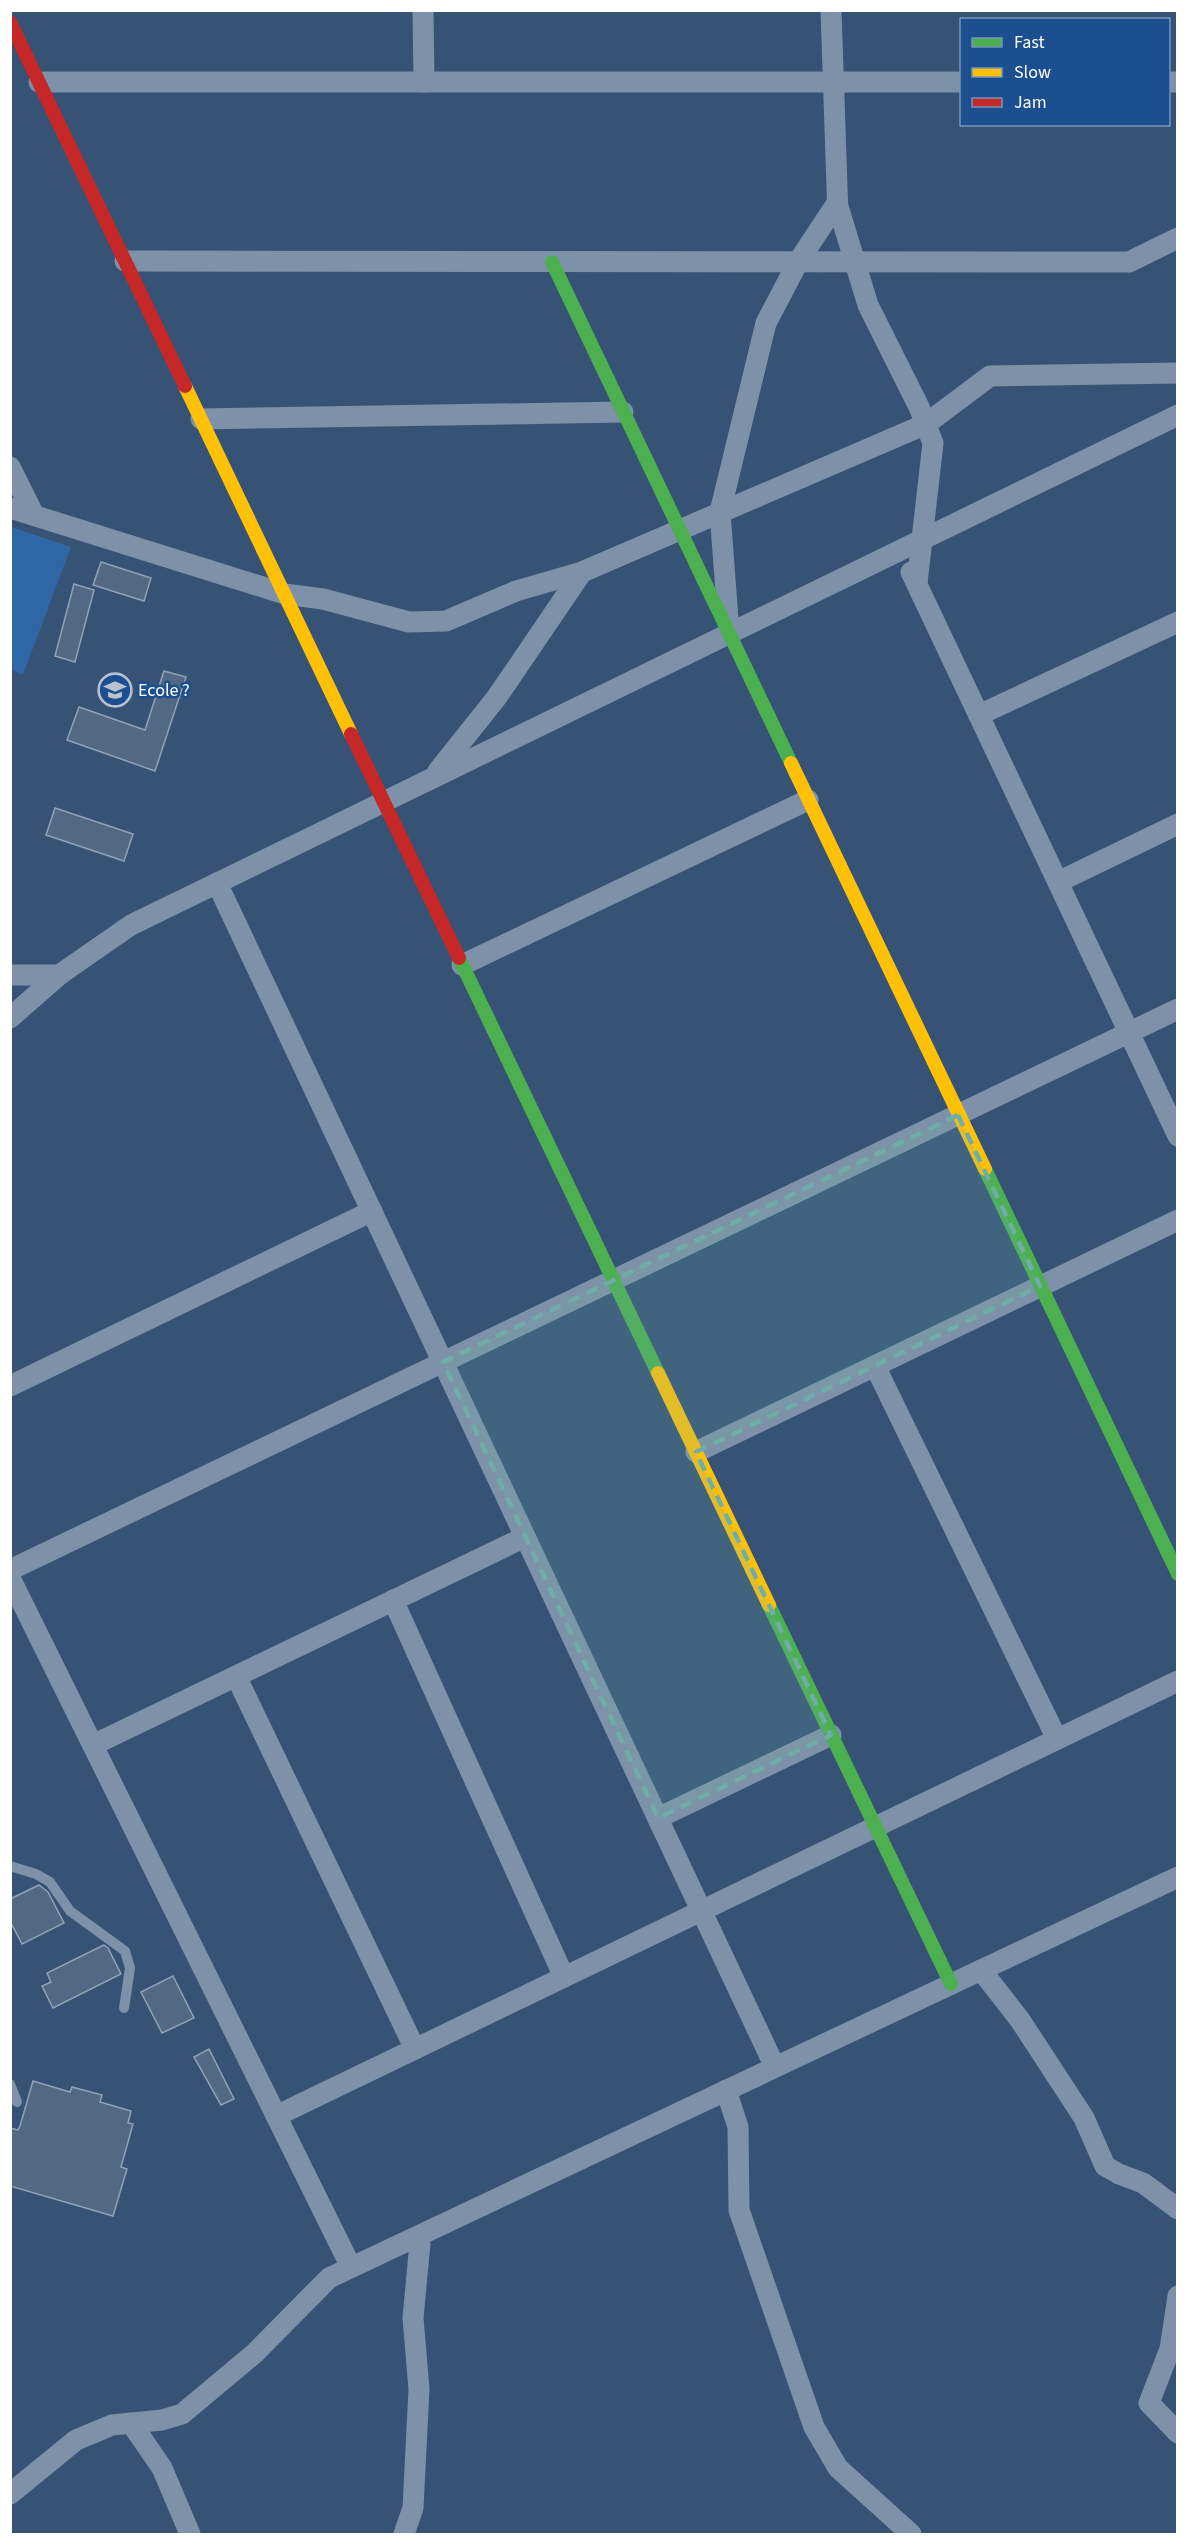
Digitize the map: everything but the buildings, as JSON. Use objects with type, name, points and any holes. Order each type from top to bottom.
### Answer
[{"type":"street","points":[[423,10],[424,82]]},
{"type":"street","points":[[831,10],[837,203],[848,262],[933,443],[926,510],[910,545],[917,583],[1178,1136]]},
{"type":"street","points":[[10,22],[951,1984]]},
{"type":"street","points":[[39,82],[960,82]]},
{"type":"street","points":[[729,633],[720,512],[766,323],[798,262],[837,203]]},
{"type":"street","points":[[125,261],[1130,262],[1178,237]]},
{"type":"street","points":[[552,262],[1178,1574]]},
{"type":"street","points":[[10,508],[285,594],[324,599],[409,622],[446,621],[516,591],[582,572],[926,424],[990,376],[1178,373]]},
{"type":"street","points":[[201,419],[623,412]]},
{"type":"street","points":[[10,1018],[59,975],[131,925],[1178,416]]},
{"type":"street","points":[[10,467],[34,515]]},
{"type":"street","points":[[434,777],[497,697],[582,572]]},
{"type":"street","points":[[979,715],[1178,622]]},
{"type":"street","points":[[462,965],[808,800]]},
{"type":"street","points":[[1058,882],[1178,824]]},
{"type":"street","points":[[217,883],[775,2067]]},
{"type":"street","points":[[10,975],[59,975]]},
{"type":"street","points":[[10,1570],[1178,1009]]},
{"type":"street","points":[[10,1386],[372,1211]]},
{"type":"street","points":[[696,1452],[1178,1220]]},
{"type":"street","points":[[875,1366],[1057,1739]]},
{"type":"street","points":[[93,1745],[525,1537]]},
{"type":"street","points":[[10,1578],[351,2267]]},
{"type":"street","points":[[393,1600],[564,1977]]},
{"type":"street","points":[[236,1676],[415,2049]]},
{"type":"street","points":[[276,2116],[1178,1681]]},
{"type":"street","points":[[658,1818],[831,1735]]},
{"type":"street","points":[[10,2494],[76,2440],[112,2425],[162,2420],[182,2414],[255,2353],[329,2278],[1178,1877]]},
{"type":"street","points":[[981,1970],[1020,2019],[1084,2118],[1105,2166],[1119,2174],[1143,2182],[1178,2209]]},
{"type":"street","points":[[726,2090],[738,2127],[739,2210],[814,2427],[838,2468],[911,2535]]},
{"type":"street","points":[[404,2535],[413,2508],[418,2389],[413,2318],[420,2244]]},
{"type":"street","points":[[1178,2296],[1170,2349],[1149,2403],[1178,2433]]},
{"type":"street","points":[[131,2423],[162,2468],[190,2535]]},
{"type":"lane","points":[[10,1866],[36,1874],[50,1882],[70,1911],[125,1951],[130,1968],[124,2008]]},
{"type":"lane","points":[[10,2084],[17,2102]]},
{"type":"highlighted area","points":[[958,1115],[1040,1286],[696,1452],[831,1735],[658,1818],[443,1362]]},
{"type":"shaded area","points":[[11,527],[71,547],[23,675],[11,670]]},
{"type":"traffic: fast","points":[[552,262],[791,763]]},
{"type":"traffic: fast","points":[[459,958],[658,1373]]},
{"type":"traffic: fast","points":[[985,1169],[1178,1574]]},
{"type":"traffic: fast","points":[[769,1605],[951,1984]]},
{"type":"traffic: slow","points":[[185,386],[351,734]]},
{"type":"traffic: slow","points":[[791,763],[985,1169]]},
{"type":"traffic: slow","points":[[658,1373],[769,1605]]},
{"type":"traffic: jam","points":[[10,22],[185,386]]},
{"type":"traffic: jam","points":[[351,734],[459,958]]},
{"type":"place","name":"Ecole ?","points":[[115,690]]}]
